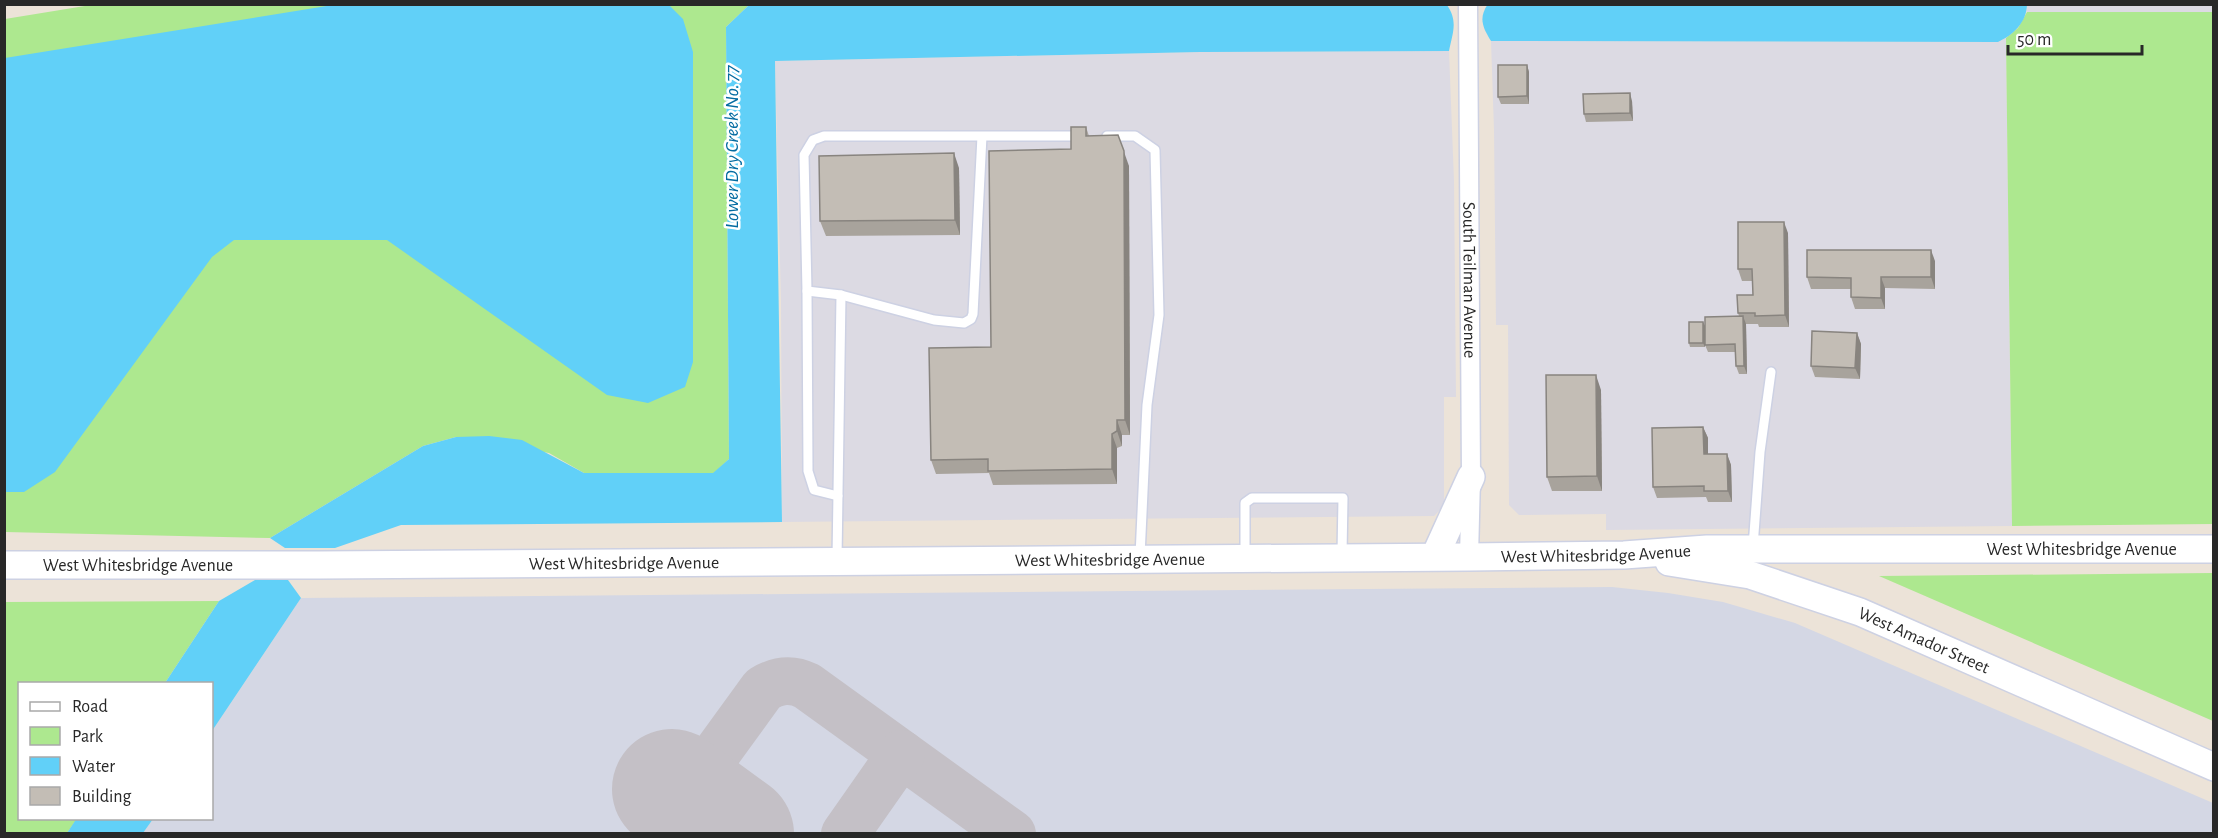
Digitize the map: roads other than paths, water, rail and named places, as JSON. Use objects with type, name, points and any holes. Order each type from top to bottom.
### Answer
[{"type":"main road","points":[[1435,556],[1471,477]]},
{"type":"main road","name":"West Whitesbridge Avenue","points":[[4,565],[1469,557],[1624,555],[1707,549],[2214,549]]},
{"type":"main road","name":"West Amador Street","points":[[1624,555],[1750,575],[1860,612],[2214,766]]},
{"type":"street","name":"South Teilman Avenue","points":[[1468,7],[1471,477],[1469,557]]},
{"type":"lane","points":[[838,496],[814,490],[808,471],[804,155],[813,140],[824,136],[1088,136]]},
{"type":"lane","points":[[807,291],[841,295],[934,320],[964,323],[971,319],[982,136]]},
{"type":"lane","points":[[1099,136],[1135,136],[1155,150],[1159,315],[1147,405],[1140,558]]},
{"type":"lane","points":[[837,561],[841,295]]},
{"type":"lane","points":[[1753,549],[1760,452],[1771,372]]},
{"type":"lane","points":[[1245,557],[1245,503],[1252,498],[1343,498],[1342,557]]},
{"type":"water","points":[[668,4],[683,19],[693,52],[693,362],[685,387],[648,403],[607,395],[387,240],[234,240],[212,257],[55,472],[24,492],[5,492],[5,58],[333,5]]},
{"type":"water","points":[[1488,4],[2027,4],[2022,22],[2009,36],[1998,42],[1491,41],[1482,18]]},
{"type":"water","name":"Lower Dry Creek No. 77","points":[[749,5],[1447,5],[1454,22],[1449,51],[1200,52],[775,61],[782,522],[401,525],[335,548],[285,548],[270,538],[423,446],[456,437],[489,436],[522,440],[584,473],[713,473],[729,459],[726,27]]},
{"type":"water","points":[[255,580],[288,580],[301,598],[213,730],[213,682],[166,682],[219,601]]},
{"type":"water","points":[[76,820],[152,820],[143,833],[67,833]]}]
